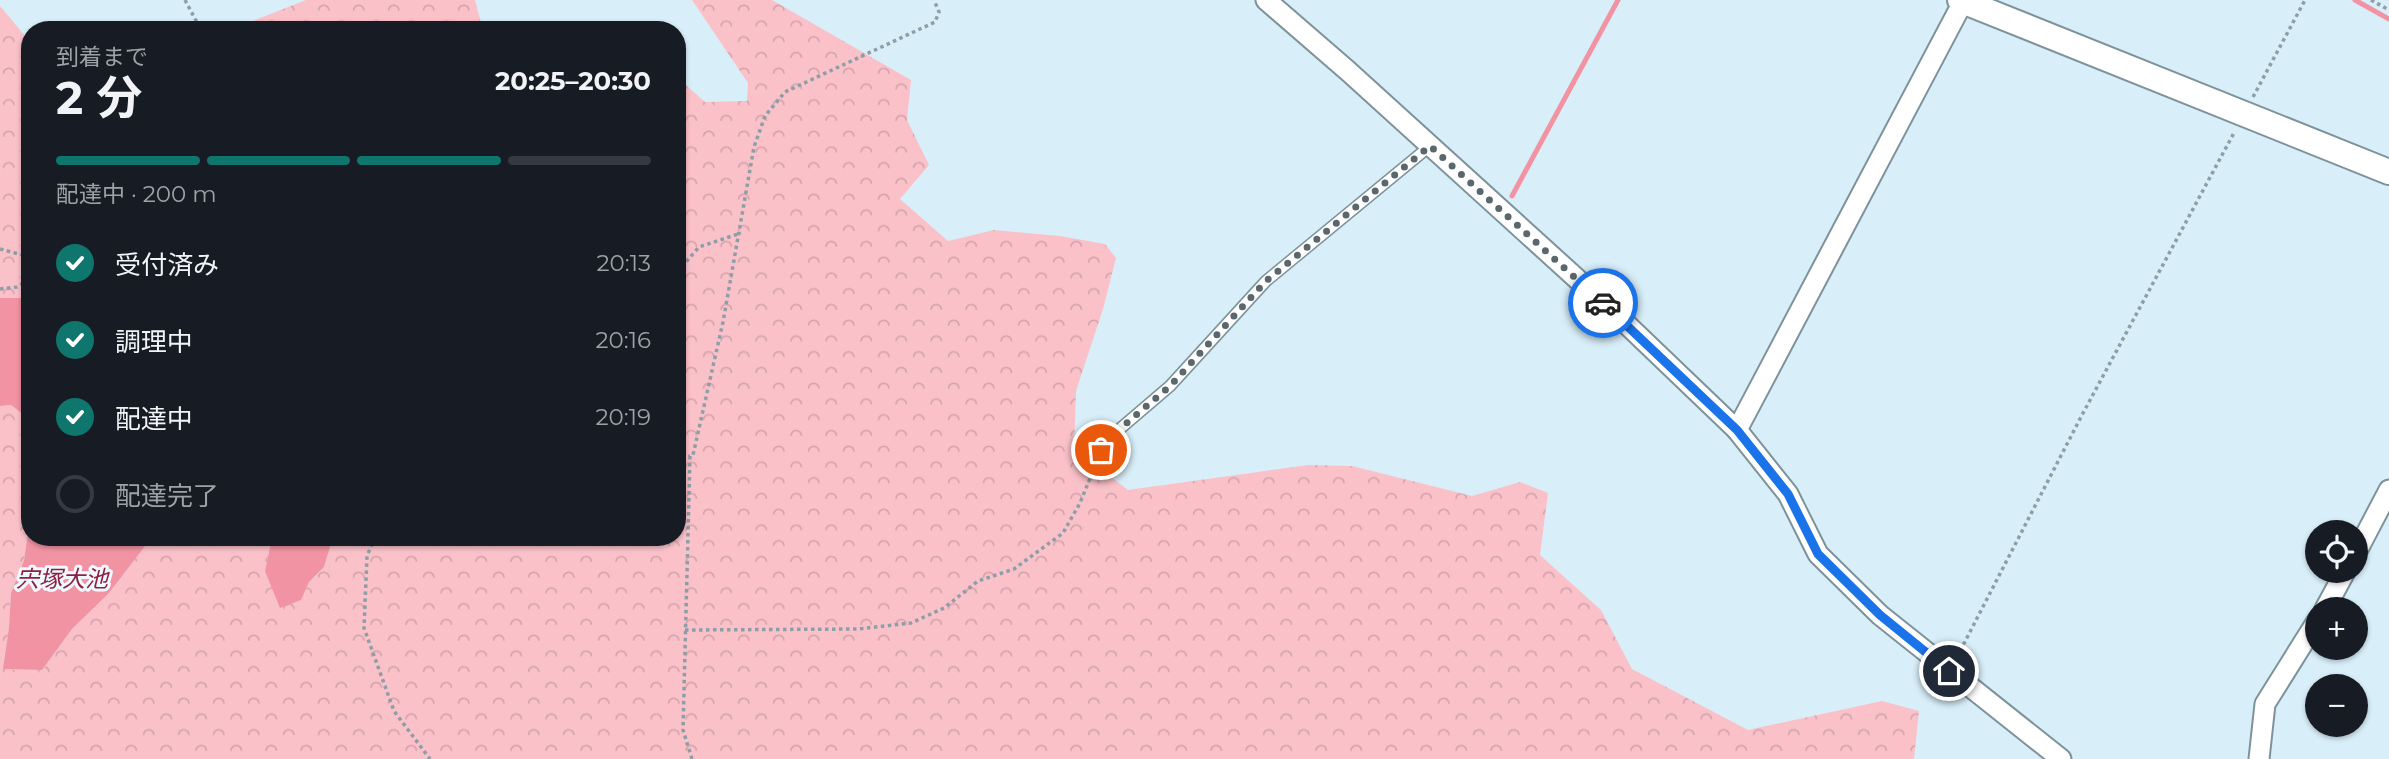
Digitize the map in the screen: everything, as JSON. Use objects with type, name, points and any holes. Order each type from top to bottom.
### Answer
[{"type":"street","points":[[1266,0],[1619,317],[1737,430],[1788,494],[1818,554],[1880,615],[2061,759]]},
{"type":"street","points":[[1737,430],[1962,1],[2389,172]]},
{"type":"street","points":[[2368,530],[2389,490]]},
{"type":"street","points":[[2259,759],[2264,704],[2305,640]]},
{"type":"lane","points":[[1101,450],[1122,427],[1170,386],[1266,281],[1430,146]]},
{"type":"path","points":[[185,0],[196,21]]},
{"type":"path","points":[[692,759],[683,730],[690,456],[693,455],[702,416],[740,233],[754,147],[765,116],[785,92],[935,22],[939,12],[934,0]]},
{"type":"path","points":[[1949,671],[2082,415],[2305,0]]},
{"type":"path","points":[[2371,0],[2389,10]]},
{"type":"path","points":[[686,262],[699,247],[740,233]]},
{"type":"path","points":[[0,249],[21,255]]},
{"type":"path","points":[[0,289],[21,284]]},
{"type":"path","points":[[685,631],[858,629],[911,623],[944,608],[978,581],[1014,569],[1063,533],[1080,503],[1101,450]]},
{"type":"path","points":[[371,546],[367,556],[364,628],[394,710],[430,759]]},
{"type":"green space","points":[[306,0],[475,0],[481,21],[253,21]]},
{"type":"green space","points":[[692,0],[772,0],[911,80],[907,120],[929,165],[900,199],[948,241],[994,230],[1060,236],[1105,244],[1116,258],[1103,309],[1076,391],[1074,448],[1128,490],[1308,465],[1352,466],[1472,496],[1520,482],[1548,493],[1540,555],[1601,610],[1632,669],[1748,730],[1882,701],[1919,711],[1914,759],[0,759],[0,406],[11,405],[21,413],[21,546],[26,546],[24,560],[11,593],[3,669],[42,670],[72,629],[109,593],[145,546],[270,546],[265,571],[301,599],[309,582],[324,567],[330,546],[686,546],[686,85],[705,102],[747,101],[748,83]]},
{"type":"green space","points":[[0,6],[21,31],[21,298],[0,298]]},
{"type":"water","points":[[0,298],[21,298],[21,413],[11,405],[0,406]]},
{"type":"water","name":"宍塚大池","points":[[26,546],[145,546],[109,593],[72,629],[42,670],[3,669],[11,593],[24,560]]},
{"type":"water","points":[[270,546],[330,546],[324,567],[309,582],[301,600],[280,608],[265,571]]},
{"type":"waterway","points":[[1512,196],[1618,0]]},
{"type":"waterway","points":[[2355,0],[2389,19]]},
{"type":"way so far","points":[[1101,450],[1122,427],[1170,386],[1266,281],[1430,146],[1603,303]]},
{"type":"route","points":[[1603,303],[1737,430],[1788,494],[1818,554],[1880,615],[1949,671]]}]
